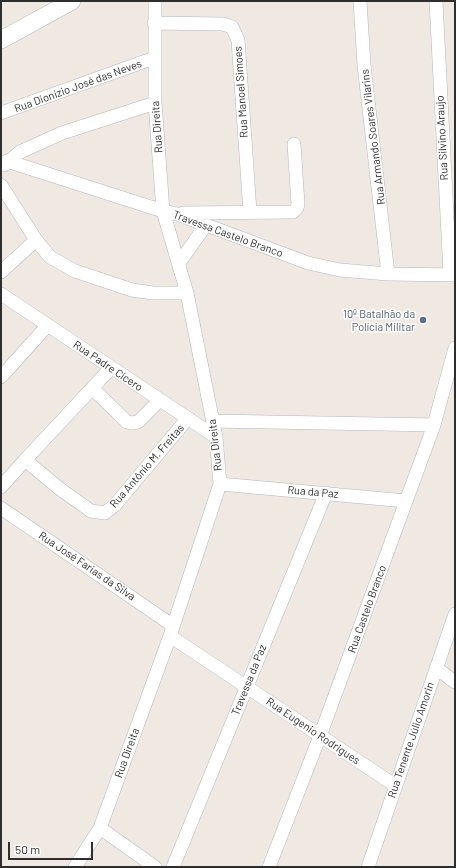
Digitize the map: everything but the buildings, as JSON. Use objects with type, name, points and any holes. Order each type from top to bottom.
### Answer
[{"type":"street","points":[[1,40],[72,1]]},
{"type":"street","name":"Rua Direita","points":[[75,867],[100,828],[171,630],[220,484],[216,437],[187,293],[163,211],[155,103],[155,1]]},
{"type":"street","name":"Rua Armando Soares Vilarins","points":[[360,1],[364,66],[388,274]]},
{"type":"street","name":"Rua Silvino Araujo","points":[[436,1],[452,275]]},
{"type":"street","name":"Rua Manoel Simoes","points":[[154,23],[223,24],[232,27],[238,40],[250,212]]},
{"type":"street","name":"Rua Dionizio José das Neves","points":[[1,113],[154,58]]},
{"type":"street","points":[[4,165],[20,152],[62,133],[155,103]]},
{"type":"street","points":[[177,214],[293,212],[297,208],[298,204],[294,144]]},
{"type":"street","name":"Travessa Castelo Branco","points":[[4,165],[177,214],[308,263],[340,270],[388,274],[452,275]]},
{"type":"street","points":[[1,184],[36,240],[50,257],[75,271],[132,290],[153,293],[187,293]]},
{"type":"street","points":[[179,263],[206,226]]},
{"type":"street","points":[[1,272],[36,240]]},
{"type":"street","name":"Rua Padre Cícero","points":[[1,294],[216,437]]},
{"type":"street","points":[[1,377],[48,325]]},
{"type":"street","name":"Rua Castelo Branco","points":[[269,867],[320,736],[434,425],[455,348]]},
{"type":"street","points":[[1,487],[111,368]]},
{"type":"street","points":[[92,388],[127,422],[131,424],[138,422],[160,400]]},
{"type":"street","name":"Rua Antônio M. Freitas","points":[[25,460],[60,489],[92,512],[106,513],[115,505],[188,418]]},
{"type":"street","points":[[213,421],[434,425]]},
{"type":"street","name":"Rua da Paz","points":[[220,484],[406,501]]},
{"type":"street","name":"Travessa da Paz","points":[[173,867],[326,494]]},
{"type":"street","name":"Rua José Farias da Silva","points":[[1,508],[171,630]]},
{"type":"street","name":"Rua Tenente Júlio Amorin","points":[[368,867],[455,614]]},
{"type":"street","name":"Rua Eugenio Rodrigues","points":[[171,630],[246,686],[396,786]]},
{"type":"street","points":[[436,668],[455,682]]},
{"type":"street","points":[[100,828],[154,867]]},
{"type":"place","name":"10º Batalhão da Polícia Militar","points":[[423,320]]}]
